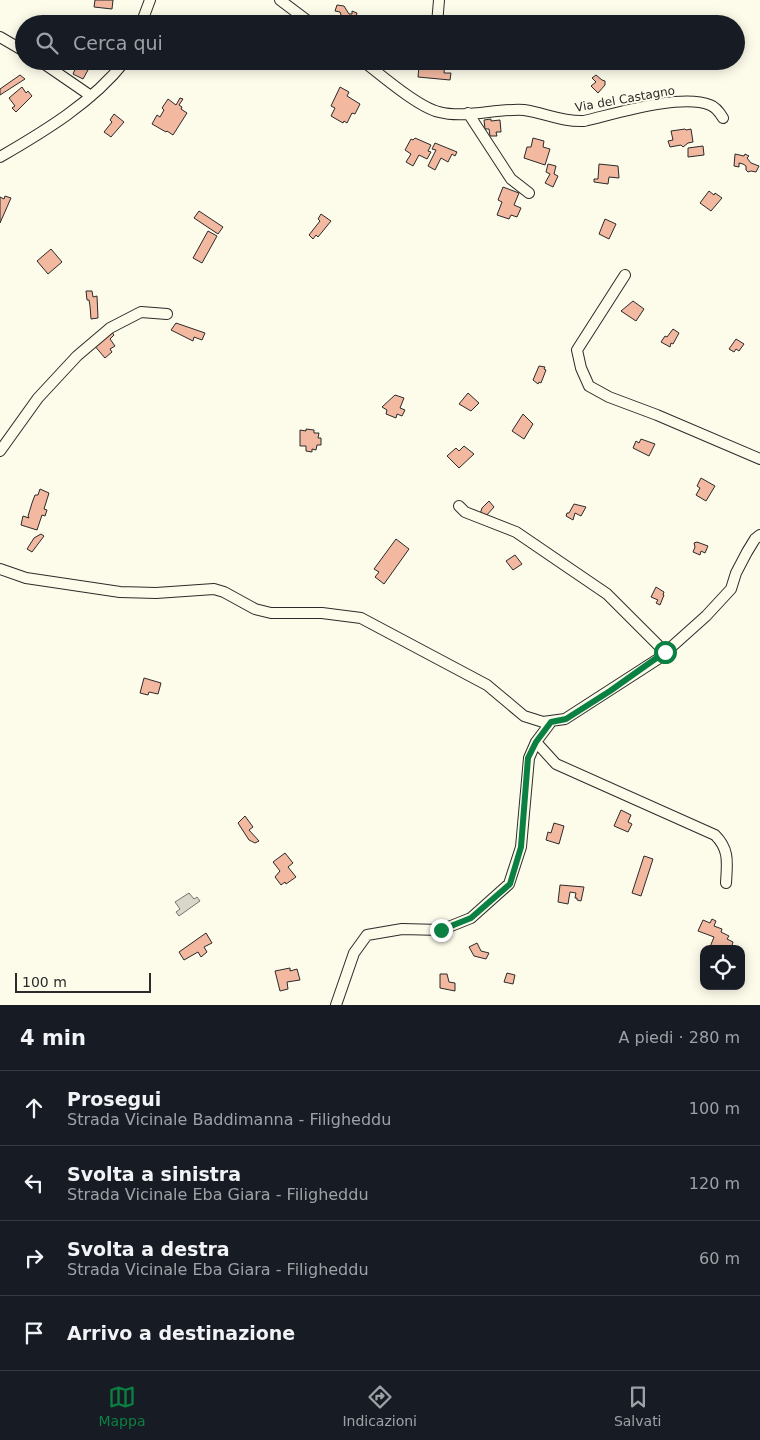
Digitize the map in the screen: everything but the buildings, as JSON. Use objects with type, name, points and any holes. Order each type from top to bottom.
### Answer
[{"type":"street","points":[[144,15],[150,0]]},
{"type":"street","points":[[280,0],[300,15]]},
{"type":"street","points":[[438,15],[439,0]]},
{"type":"street","points":[[0,37],[15,46]]},
{"type":"street","points":[[53,70],[91,96]]},
{"type":"street","points":[[0,157],[36,136],[91,96],[112,78],[118,70]]},
{"type":"street","name":"Via del Castagno","points":[[375,70],[421,104],[439,112],[468,113],[524,110],[559,119],[578,121],[675,101],[697,101],[712,105],[723,118]]},
{"type":"street","points":[[468,113],[511,179],[529,193]]},
{"type":"street","points":[[625,275],[577,350],[581,368],[589,386],[609,397],[657,415],[760,459]]},
{"type":"street","points":[[0,452],[38,398],[77,356],[110,328],[141,312],[167,314]]},
{"type":"street","points":[[459,506],[465,512],[516,532],[607,594],[665,652]]},
{"type":"street","points":[[0,569],[26,578],[120,592],[156,593],[214,589],[224,592],[255,609],[271,612],[322,613],[361,618],[487,685],[524,716],[543,722],[551,722],[566,719],[610,691],[665,652],[706,616],[731,589],[736,573],[747,552],[760,536]]},
{"type":"street","points":[[336,1005],[354,953],[367,935],[402,929],[441,930],[471,918],[510,884],[521,847],[528,758],[536,742],[551,722]]},
{"type":"street","points":[[536,742],[556,764],[715,835],[726,850],[726,883]]},
{"type":"shaded area","points":[[189,893],[194,899],[197,897],[200,901],[179,916],[176,912],[180,909],[175,902]]},
{"type":"route","points":[[441,930],[471,918],[510,884],[521,847],[528,758],[536,742],[551,722],[566,719],[658,659],[665,652]]}]
